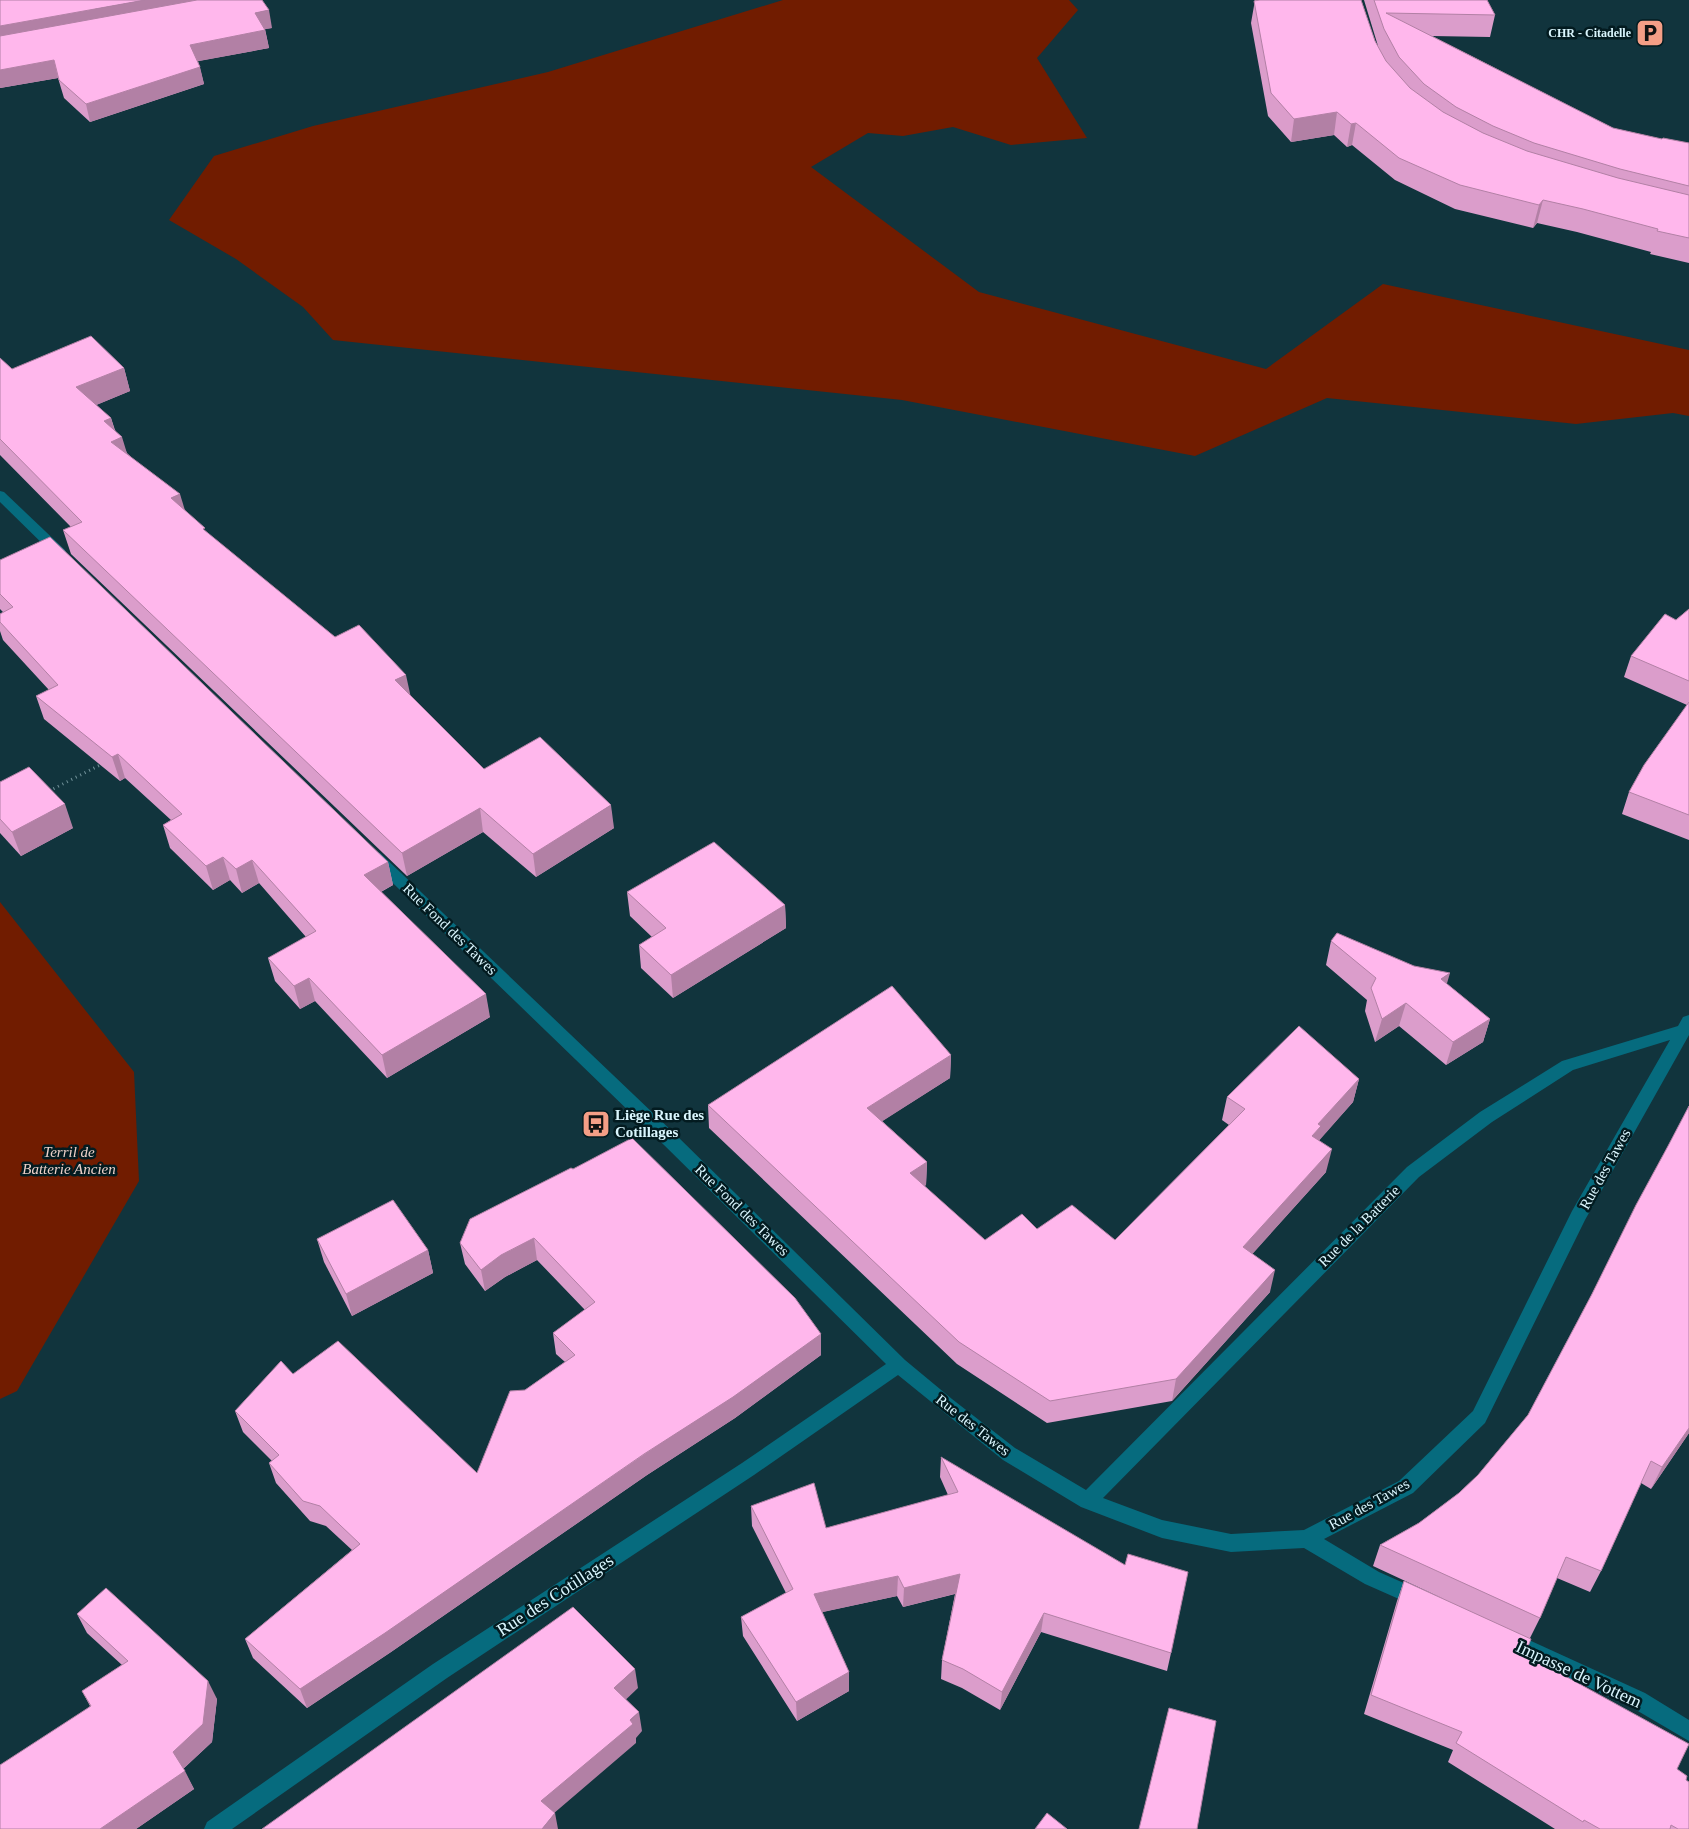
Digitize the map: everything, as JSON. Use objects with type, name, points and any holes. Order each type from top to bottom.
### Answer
[{"type":"street","points":[[0,495],[70,563]]},
{"type":"street","name":"Rue Fond des Tawes","points":[[367,850],[670,1140],[899,1365]]},
{"type":"street","name":"Rue des Tawes","points":[[899,1365],[1009,1454],[1088,1501],[1162,1529],[1230,1543],[1306,1539],[1406,1487],[1479,1418],[1578,1216],[1686,1025]]},
{"type":"street","name":"Rue de la Batterie","points":[[1088,1501],[1413,1172],[1486,1117],[1568,1065],[1686,1025]]},
{"type":"street","name":"Rue des Cotillages","points":[[214,1829],[440,1671],[739,1474],[899,1365]]},
{"type":"street","points":[[1306,1539],[1372,1578],[1434,1606]]},
{"type":"street","name":"Impasse de Vottem","points":[[1496,1635],[1638,1700],[1689,1731]]},
{"type":"path","points":[[49,791],[105,763]]},
{"type":"green space","points":[[783,0],[1069,0],[1078,10],[1037,58],[1087,138],[1011,145],[953,127],[903,136],[868,133],[811,167],[979,292],[1266,369],[1383,284],[1689,350],[1689,416],[1673,413],[1576,424],[1327,398],[1195,456],[902,400],[333,340],[303,307],[236,259],[169,220],[214,156],[313,126],[548,72]]},
{"type":"green space","name":"Terril de Batterie Ancien","points":[[0,902],[134,1072],[139,1181],[17,1391],[0,1399]]},
{"type":"building","points":[[0,0],[145,0],[0,26]]},
{"type":"building","points":[[197,0],[262,0],[269,10],[255,13],[265,30],[190,45],[200,67],[86,104],[59,80],[54,60],[0,70],[0,36]]},
{"type":"building","points":[[1361,0],[1375,41],[1386,61],[1410,88],[1443,112],[1483,133],[1527,151],[1618,178],[1689,195],[1689,238],[1657,231],[1658,229],[1583,209],[1543,200],[1539,205],[1460,185],[1399,158],[1356,123],[1351,124],[1337,112],[1294,119],[1271,93],[1254,1]]},
{"type":"building","points":[[1374,0],[1487,0],[1495,15],[1386,13],[1613,128],[1689,143],[1689,186],[1620,169],[1534,143],[1493,126],[1456,107],[1424,84],[1399,57],[1384,29]]},
{"type":"building","points":[[91,336],[124,368],[76,387],[111,418],[104,421],[122,437],[111,442],[180,494],[171,498],[205,528],[203,529],[335,637],[359,625],[406,675],[395,680],[484,769],[540,737],[611,805],[533,854],[480,808],[402,853],[63,530],[82,522],[0,439],[0,358],[12,369]]},
{"type":"building","points":[[50,537],[388,862],[364,875],[486,994],[382,1055],[309,978],[294,986],[268,958],[316,931],[252,860],[236,869],[223,857],[206,866],[163,825],[182,814],[118,754],[112,757],[36,696],[58,685],[0,622],[0,614],[13,607],[0,594],[0,560]]},
{"type":"building","points":[[1689,609],[1689,681],[1631,656],[1665,614],[1676,620]]},
{"type":"building","points":[[1689,702],[1689,815],[1629,792],[1644,765]]},
{"type":"building","points":[[29,767],[65,804],[12,832],[0,819],[0,782]]},
{"type":"building","points":[[714,842],[785,905],[671,975],[639,945],[666,928],[627,892]]},
{"type":"building","points":[[1337,933],[1414,966],[1450,973],[1441,979],[1490,1019],[1453,1042],[1406,1003],[1382,1019],[1371,988],[1376,978],[1331,941]]},
{"type":"building","points":[[892,986],[951,1055],[867,1108],[927,1162],[910,1173],[985,1240],[1022,1214],[1037,1229],[1072,1205],[1115,1240],[1245,1109],[1227,1097],[1299,1026],[1359,1079],[1318,1124],[1321,1126],[1312,1136],[1332,1149],[1243,1247],[1275,1270],[1176,1379],[1050,1401],[959,1342],[708,1105]]},
{"type":"building","points":[[1689,1106],[1689,1428],[1662,1467],[1651,1461],[1601,1571],[1566,1557],[1540,1618],[1380,1545],[1419,1523],[1459,1493],[1478,1475],[1528,1415]]},
{"type":"building","points":[[632,1138],[795,1298],[821,1334],[733,1397],[644,1454],[385,1633],[300,1689],[245,1639],[360,1544],[320,1506],[303,1501],[269,1463],[279,1455],[235,1411],[281,1361],[293,1374],[338,1341],[477,1473],[510,1391],[525,1390],[575,1355],[553,1333],[595,1302],[534,1238],[501,1255],[481,1270],[460,1243],[470,1219]]},
{"type":"building","points":[[393,1200],[428,1250],[346,1294],[317,1239]]},
{"type":"building","points":[[941,1457],[1125,1565],[1128,1554],[1188,1572],[1171,1653],[1044,1613],[1002,1692],[963,1669],[942,1660],[960,1574],[904,1588],[898,1576],[814,1594],[849,1672],[796,1702],[741,1617],[793,1589],[751,1506],[814,1483],[826,1528],[958,1492]]},
{"type":"building","points":[[1404,1581],[1531,1639],[1525,1654],[1689,1744],[1677,1769],[1687,1776],[1686,1780],[1689,1782],[1689,1829],[1678,1829],[1671,1825],[1670,1829],[1600,1829],[1584,1820],[1583,1822],[1456,1743],[1462,1732],[1371,1695]]},
{"type":"building","points":[[106,1588],[208,1681],[203,1724],[173,1752],[185,1771],[100,1829],[0,1829],[0,1765],[91,1706],[82,1691],[128,1661],[77,1614]]},
{"type":"building","points":[[573,1607],[635,1669],[614,1688],[639,1712],[630,1720],[633,1724],[541,1801],[555,1813],[542,1829],[262,1829]]},
{"type":"building","points":[[1169,1708],[1216,1721],[1197,1829],[1139,1829]]},
{"type":"building","points":[[1047,1813],[1067,1829],[1035,1829]]},
{"type":"place","name":"CHR - Citadelle","points":[[1650,33]]},
{"type":"place","name":"Liège Rue des Cotillages","points":[[596,1124]]}]
